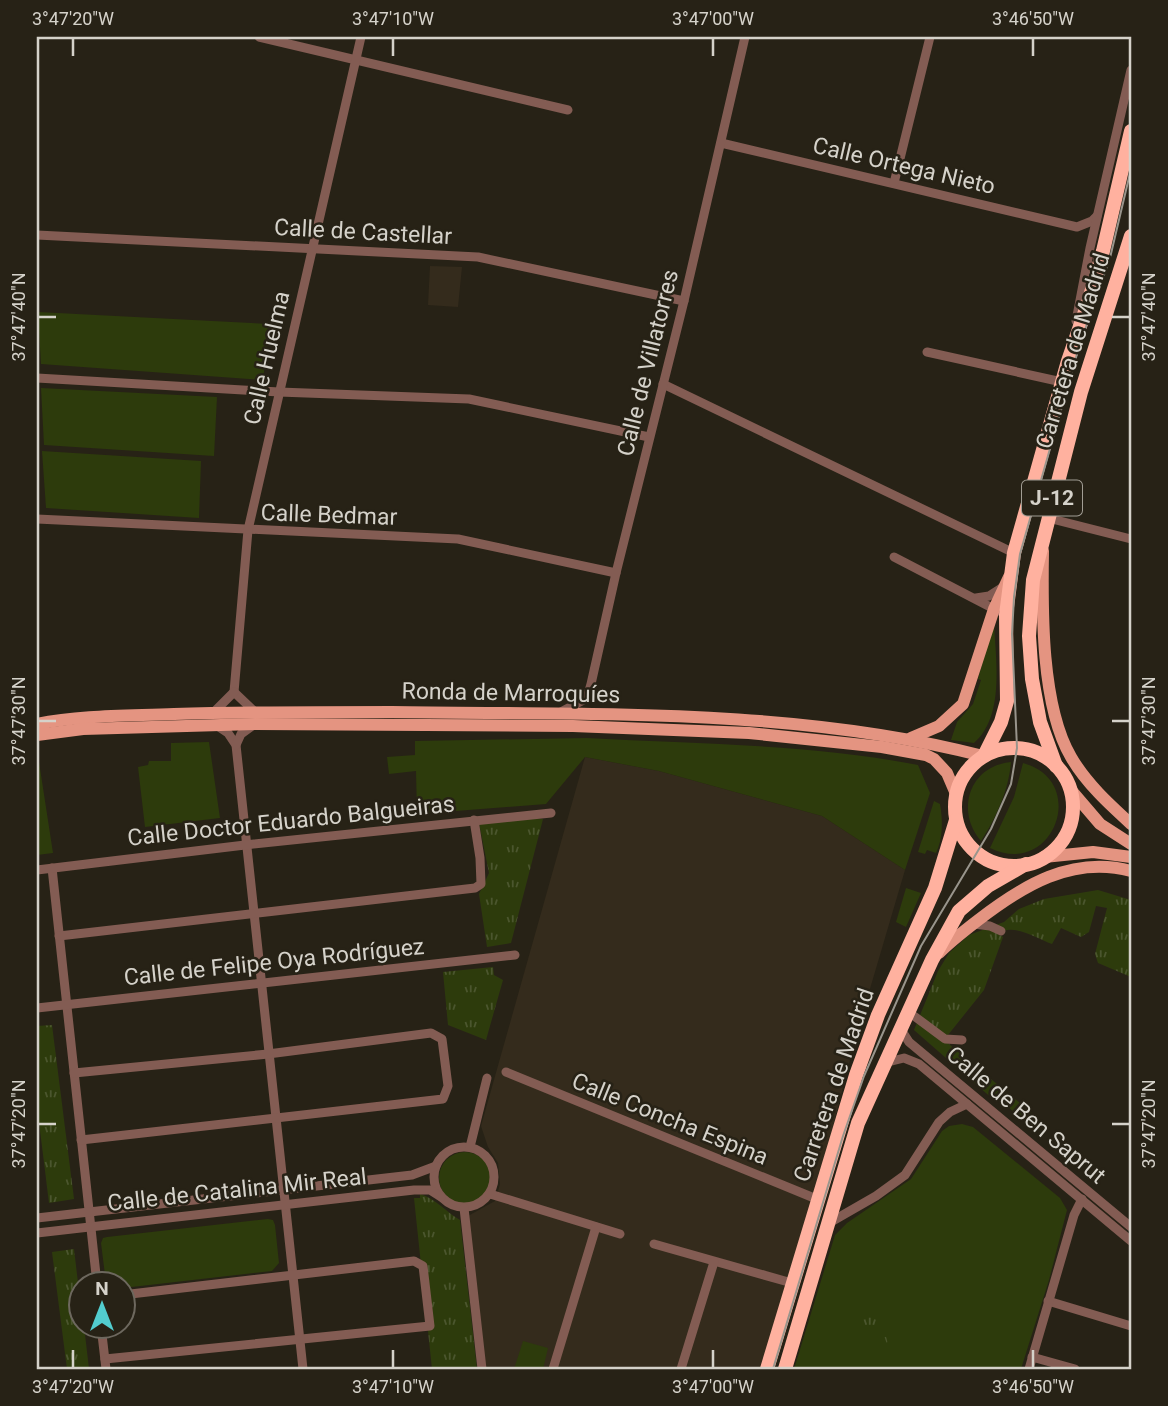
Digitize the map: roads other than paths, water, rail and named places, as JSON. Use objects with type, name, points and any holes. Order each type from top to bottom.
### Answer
[{"type":"highway","name":"J-12","points":[[1068,361],[1100,262],[1131,131]]},
{"type":"highway","name":"Carretera de Madrid","points":[[1056,766],[1040,722],[1032,679],[1030,607],[1033,580],[1081,392],[1130,246]]},
{"type":"highway","name":"Carretera de Madrid","points":[[984,755],[1002,722],[1007,701],[1000,612],[1014,552],[1068,361]]},
{"type":"highway","points":[[1006,748],[1022,748],[1041,754],[1056,766],[1070,789],[1072,810],[1068,830],[1056,848],[1044,857],[1026,864],[1007,865],[982,857],[966,841],[956,820],[956,794],[964,774],[984,755],[1006,748]]},
{"type":"highway","name":"Carretera de Madrid","points":[[767,1369],[856,1075],[880,1011],[935,888],[956,820]]},
{"type":"highway","name":"Carretera de Madrid","points":[[785,1369],[858,1124],[932,960],[959,911],[988,886],[1026,864]]},
{"type":"main road","points":[[1044,535],[1044,615],[1055,719],[1061,738],[1082,774],[1131,824]]},
{"type":"main road","points":[[907,739],[929,732],[957,711],[967,698],[1000,612]]},
{"type":"main road","name":"Ronda de Marroquíes","points":[[37,724],[110,716],[214,719]]},
{"type":"main road","name":"Ronda de Marroquíes","points":[[37,735],[214,719],[604,716],[797,725],[907,739],[984,755]]},
{"type":"main road","name":"Ronda de Marroquíes","points":[[255,718],[643,728],[803,738],[926,755],[934,759],[947,773],[956,794]]},
{"type":"main road","points":[[1070,789],[1100,824],[1131,844]]},
{"type":"main road","points":[[1044,857],[1093,852],[1131,857]]},
{"type":"main road","points":[[932,960],[990,911],[1020,891],[1056,873],[1079,867],[1104,866],[1131,871]]},
{"type":"street","points":[[259,37],[568,110]]},
{"type":"street","name":"Calle Huelma","points":[[234,692],[248,530],[360,37]]},
{"type":"street","name":"Calle de Villatorres","points":[[587,698],[745,37]]},
{"type":"street","points":[[894,183],[930,37]]},
{"type":"street","points":[[1068,361],[1090,248],[1131,70]]},
{"type":"street","name":"Calle Ortega Nieto","points":[[721,143],[1077,228]]},
{"type":"street","points":[[1090,248],[1085,236],[1077,228],[1097,216]]},
{"type":"street","name":"Calle de Castellar","points":[[37,235],[478,257],[684,301]]},
{"type":"street","points":[[927,352],[1062,382]]},
{"type":"street","points":[[37,378],[279,392],[469,399],[649,437]]},
{"type":"street","points":[[663,384],[1014,552]]},
{"type":"street","points":[[1048,518],[1131,539]]},
{"type":"street","name":"Calle Bedmar","points":[[37,519],[458,539],[615,573]]},
{"type":"street","points":[[894,557],[1000,612]]},
{"type":"street","points":[[976,598],[989,596],[1008,579]]},
{"type":"street","points":[[236,745],[241,734],[255,718],[234,692],[214,719],[236,745],[303,1369]]},
{"type":"street","points":[[555,715],[587,698],[593,711],[604,716]]},
{"type":"street","name":"Calle Doctor Eduardo Balgueiras","points":[[37,870],[551,813]]},
{"type":"street","points":[[59,936],[475,888],[481,884],[474,820]]},
{"type":"street","points":[[52,868],[96,1270]]},
{"type":"street","points":[[974,924],[1001,931],[990,918],[990,911]]},
{"type":"street","name":"Calle de Felipe Oya Rodríguez","points":[[37,1009],[515,954]]},
{"type":"street","points":[[914,1016],[945,1039],[962,1040]]},
{"type":"street","name":"Calle de Ben Saprut","points":[[900,1028],[909,1042],[1131,1227]]},
{"type":"street","points":[[74,1073],[268,1054],[431,1033],[442,1039],[448,1086],[443,1098],[81,1140]]},
{"type":"street","name":"Calle de Ben Saprut","points":[[884,1063],[902,1058],[911,1059],[1131,1241]]},
{"type":"street","name":"Calle Concha Espina","points":[[506,1072],[819,1200]]},
{"type":"street","points":[[470,1147],[487,1078]]},
{"type":"street","name":"Calle de Ben Saprut","points":[[827,1224],[876,1196],[905,1175],[939,1122],[950,1112],[967,1104]]},
{"type":"street","points":[[470,1147],[485,1155],[491,1163],[495,1179],[490,1194],[479,1204],[464,1208],[451,1205],[440,1197],[433,1179],[436,1166],[450,1150],[470,1147]]},
{"type":"street","name":"Calle de Catalina Mir Real","points":[[37,1218],[412,1175],[436,1166]]},
{"type":"street","name":"Calle de Catalina Mir Real","points":[[37,1233],[414,1190],[430,1191],[440,1197]]},
{"type":"street","points":[[490,1194],[620,1234]]},
{"type":"street","points":[[1029,1369],[1074,1215],[1082,1199]]},
{"type":"street","points":[[464,1208],[482,1369]]},
{"type":"street","points":[[552,1369],[596,1227]]},
{"type":"street","points":[[654,1244],[792,1283]]},
{"type":"street","points":[[103,1340],[105,1364],[428,1328],[430,1324],[423,1266],[414,1261],[136,1293]]},
{"type":"street","points":[[681,1369],[714,1262]]},
{"type":"street","points":[[1048,1301],[1131,1326]]},
{"type":"street","points":[[1032,1357],[1075,1369]]},
{"type":"tram line","points":[[773,1369],[843,1136],[864,1076],[921,946],[991,829],[1011,784],[1017,748],[1012,634],[1020,554],[1079,347],[1110,258],[1131,169]]}]
